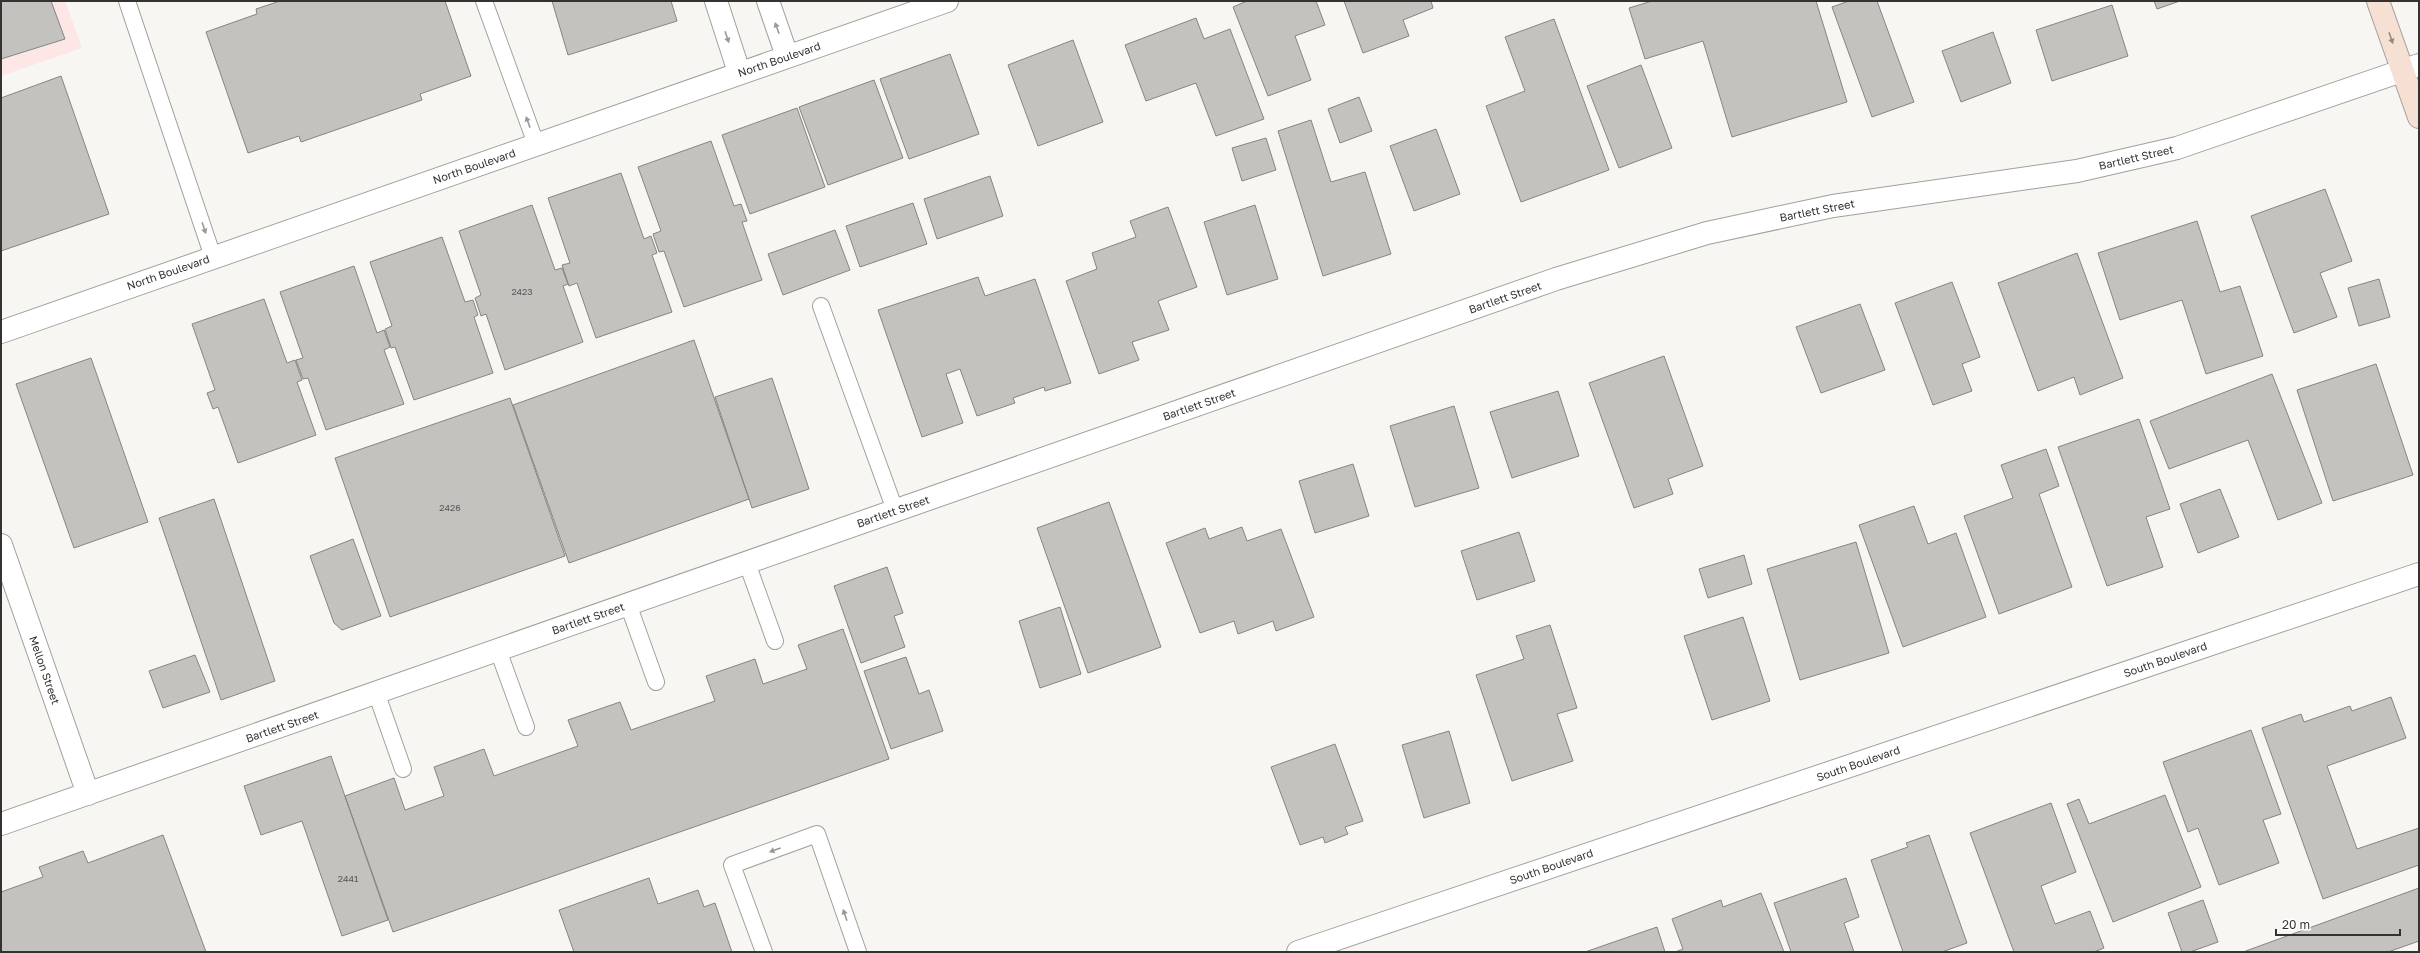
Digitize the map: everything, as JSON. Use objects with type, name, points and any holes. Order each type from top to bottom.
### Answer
[{"type":"main road","points":[[2378,1],[2411,68],[2419,117]]},
{"type":"street","points":[[716,1],[739,72]]},
{"type":"street","points":[[768,1],[787,56]]},
{"type":"street","name":"North Boulevard","points":[[1,332],[213,256],[947,1]]},
{"type":"street","name":"Bartlett Street","points":[[1,824],[1556,279],[1707,233],[1833,206],[2077,171],[2162,152],[2411,68]]},
{"type":"street","name":"Mellon Street","points":[[1,545],[88,794]]},
{"type":"street","name":"South Boulevard","points":[[1298,952],[2419,574]]},
{"type":"lane","points":[[127,1],[213,256]]},
{"type":"lane","points":[[484,1],[536,144]]},
{"type":"lane","points":[[820,306],[895,510]]},
{"type":"lane","points":[[747,563],[775,641]]},
{"type":"lane","points":[[628,604],[656,682]]},
{"type":"lane","points":[[498,650],[526,727]]},
{"type":"lane","points":[[376,692],[403,769]]},
{"type":"lane","points":[[764,952],[732,865],[817,834],[858,952]]},
{"type":"shaded area","points":[[1,1],[65,1],[82,48],[1,76]]},
{"type":"building","points":[[1,1],[51,1],[65,39],[1,59]]},
{"type":"building","points":[[280,1],[445,1],[471,76],[420,94],[422,100],[301,142],[299,136],[248,153],[206,32],[257,14],[256,9]]},
{"type":"building","points":[[552,1],[671,1],[677,21],[568,55]]},
{"type":"building","points":[[1247,1],[1316,1],[1325,25],[1295,36],[1311,80],[1268,96],[1233,7]]},
{"type":"building","points":[[1344,1],[1431,1],[1433,8],[1403,20],[1409,36],[1363,53]]},
{"type":"building","points":[[1652,1],[1816,1],[1847,102],[1732,137],[1703,41],[1645,59],[1629,8]]},
{"type":"building","points":[[1849,1],[1877,1],[1914,102],[1872,117],[1832,7]]},
{"type":"building","points":[[2154,1],[2180,1],[2157,9]]},
{"type":"building","points":[[2112,5],[2128,56],[2052,81],[2036,30]]},
{"type":"building","points":[[1196,18],[1204,39],[1230,29],[1264,119],[1216,136],[1196,83],[1146,101],[1125,45]]},
{"type":"building","points":[[1554,19],[1609,170],[1521,202],[1486,106],[1525,91],[1505,37]]},
{"type":"building","points":[[1993,32],[2011,83],[1961,102],[1942,51]]},
{"type":"building","points":[[1073,40],[1103,122],[1038,146],[1008,65]]},
{"type":"building","points":[[950,54],[979,134],[909,159],[880,79]]},
{"type":"building","points":[[1641,65],[1672,148],[1619,168],[1587,86]]},
{"type":"building","points":[[61,76],[109,214],[1,251],[1,98]]},
{"type":"building","points":[[874,80],[903,158],[828,185],[799,107]]},
{"type":"building","points":[[1359,97],[1372,131],[1340,143],[1328,109]]},
{"type":"building","points":[[797,108],[825,187],[750,214],[722,135]]},
{"type":"building","points":[[1311,120],[1331,182],[1365,172],[1391,254],[1323,276],[1278,131]]},
{"type":"building","points":[[1436,129],[1460,194],[1414,211],[1390,146]]},
{"type":"building","points":[[1266,138],[1276,170],[1242,181],[1232,148]]},
{"type":"building","points":[[711,141],[734,206],[741,204],[747,221],[742,222],[762,280],[684,307],[664,251],[659,252],[653,234],[661,231],[638,167]]},
{"type":"building","points":[[621,173],[644,239],[651,236],[657,253],[652,255],[672,312],[596,338],[577,283],[569,286],[562,265],[570,263],[548,198]]},
{"type":"building","points":[[990,176],[1003,216],[937,239],[924,199]]},
{"type":"building","points":[[2325,189],[2352,261],[2320,273],[2337,317],[2294,333],[2251,216]]},
{"type":"building","points":[[913,203],[927,244],[860,267],[846,226]]},
{"type":"building","points":[[532,205],[555,270],[562,268],[568,284],[563,286],[583,342],[505,370],[486,314],[481,316],[475,298],[481,295],[459,231]]},
{"type":"building","points":[[1255,205],[1278,279],[1227,295],[1204,222]]},
{"type":"building","points":[[1168,207],[1197,287],[1158,301],[1169,330],[1132,342],[1139,360],[1099,374],[1066,281],[1097,269],[1092,253],[1136,237],[1130,221]]},
{"type":"building","points":[[2197,221],[2220,292],[2240,286],[2263,356],[2206,374],[2182,300],[2120,320],[2098,253]]},
{"type":"building","points":[[835,230],[850,270],[783,295],[768,254]]},
{"type":"building","points":[[442,237],[465,302],[473,300],[478,315],[474,317],[493,373],[414,400],[395,347],[391,348],[385,329],[392,326],[370,262]]},
{"type":"building","points":[[2077,253],[2123,378],[2080,395],[2074,377],[2038,391],[1998,283]]},
{"type":"building","points":[[354,266],[377,333],[384,330],[390,347],[384,350],[404,404],[326,430],[308,378],[303,379],[296,360],[303,358],[280,292]]},
{"type":"building","points":[[978,277],[985,296],[1035,279],[1071,383],[1045,391],[1044,387],[1013,398],[1015,403],[977,416],[960,369],[946,374],[963,423],[922,437],[878,310]]},
{"type":"building","points":[[2379,279],[2390,317],[2359,326],[2348,288]]},
{"type":"building","points":[[1952,282],[1980,357],[1962,364],[1972,391],[1933,405],[1895,303]]},
{"type":"building","points":[[264,299],[287,363],[295,360],[302,380],[297,382],[316,435],[238,463],[218,407],[213,409],[207,393],[215,390],[192,324]]},
{"type":"building","points":[[1860,304],[1885,370],[1821,393],[1796,327]]},
{"type":"building","points":[[694,340],[749,499],[569,563],[513,405]]},
{"type":"building","points":[[1664,356],[1703,466],[1668,479],[1673,494],[1634,508],[1589,383]]},
{"type":"building","points":[[91,358],[148,522],[74,548],[16,384]]},
{"type":"building","points":[[2376,364],[2413,475],[2333,501],[2297,390]]},
{"type":"building","points":[[2272,374],[2322,503],[2278,520],[2248,440],[2169,469],[2150,421]]},
{"type":"building","points":[[772,378],[809,489],[752,508],[715,397]]},
{"type":"building","points":[[1558,391],[1579,456],[1512,478],[1490,412]]},
{"type":"building","points":[[510,398],[565,556],[390,617],[335,458]]},
{"type":"building","points":[[1454,406],[1479,488],[1415,507],[1390,426]]},
{"type":"building","points":[[2139,419],[2170,509],[2146,517],[2163,567],[2107,586],[2058,447]]},
{"type":"building","points":[[2046,449],[2059,486],[2039,494],[2072,587],[1999,614],[1964,516],[2013,498],[2001,465]]},
{"type":"building","points":[[1353,464],[1369,516],[1315,533],[1299,481]]},
{"type":"building","points":[[2220,489],[2239,537],[2198,553],[2180,504]]},
{"type":"building","points":[[214,499],[275,681],[221,700],[159,518]]},
{"type":"building","points":[[1109,502],[1161,647],[1088,673],[1037,528]]},
{"type":"building","points":[[1914,506],[1928,544],[1956,533],[1986,617],[1903,647],[1859,525]]},
{"type":"building","points":[[1242,527],[1247,541],[1281,529],[1314,617],[1276,631],[1273,621],[1238,634],[1234,621],[1200,633],[1166,543],[1205,528],[1209,539]]},
{"type":"building","points":[[1519,532],[1535,581],[1477,600],[1461,551]]},
{"type":"building","points":[[353,539],[381,616],[342,630],[334,623],[310,556]]},
{"type":"building","points":[[1856,542],[1889,653],[1800,680],[1767,569]]},
{"type":"building","points":[[1744,555],[1752,584],[1708,598],[1699,569]]},
{"type":"building","points":[[887,567],[903,613],[894,616],[905,647],[861,663],[834,586]]},
{"type":"building","points":[[1060,607],[1081,674],[1040,688],[1019,621]]},
{"type":"building","points":[[1743,617],[1770,701],[1712,720],[1684,636]]},
{"type":"building","points":[[1550,625],[1577,708],[1557,714],[1573,761],[1512,781],[1476,675],[1524,659],[1516,636]]},
{"type":"building","points":[[843,629],[889,759],[393,932],[345,796],[394,778],[405,810],[444,796],[434,767],[484,749],[494,776],[578,746],[568,720],[620,702],[631,730],[715,701],[706,676],[755,659],[763,684],[807,669],[798,645]]},
{"type":"building","points":[[195,655],[210,692],[163,708],[149,671]]},
{"type":"building","points":[[906,657],[919,694],[929,690],[943,731],[891,749],[864,671]]},
{"type":"building","points":[[2391,697],[2406,738],[2327,766],[2357,849],[2419,828],[2419,865],[2323,899],[2262,728],[2301,714],[2304,722],[2350,706],[2352,711]]},
{"type":"building","points":[[2251,730],[2281,814],[2263,820],[2279,863],[2219,885],[2198,828],[2188,832],[2163,762]]},
{"type":"building","points":[[1449,731],[1470,803],[1424,818],[1402,745]]},
{"type":"building","points":[[1335,744],[1363,821],[1345,827],[1348,834],[1325,843],[1323,837],[1300,845],[1271,767]]},
{"type":"building","points":[[331,756],[388,920],[342,936],[302,821],[261,835],[244,786]]},
{"type":"building","points":[[2165,795],[2201,887],[2113,922],[2067,804],[2079,799],[2089,824]]},
{"type":"building","points":[[2051,803],[2076,872],[2041,886],[2055,924],[2090,911],[2104,948],[2094,952],[2014,952],[1970,833]]},
{"type":"building","points":[[163,835],[206,952],[1,952],[1,892],[43,877],[39,867],[83,851],[88,863]]},
{"type":"building","points":[[1929,835],[1967,943],[1942,952],[1903,952],[1871,860],[1908,847],[1906,843]]},
{"type":"building","points":[[649,878],[658,904],[698,890],[704,907],[715,903],[732,952],[574,952],[559,910]]},
{"type":"building","points":[[1846,878],[1859,917],[1844,923],[1854,952],[1791,952],[1774,903]]},
{"type":"building","points":[[2419,888],[2419,941],[2388,952],[2243,952]]},
{"type":"building","points":[[1761,893],[1784,952],[1675,952],[1683,949],[1672,919],[1721,900],[1723,907]]},
{"type":"building","points":[[2203,900],[2218,942],[2190,952],[2182,952],[2168,913]]},
{"type":"building","points":[[1657,927],[1665,952],[1585,952]]}]
